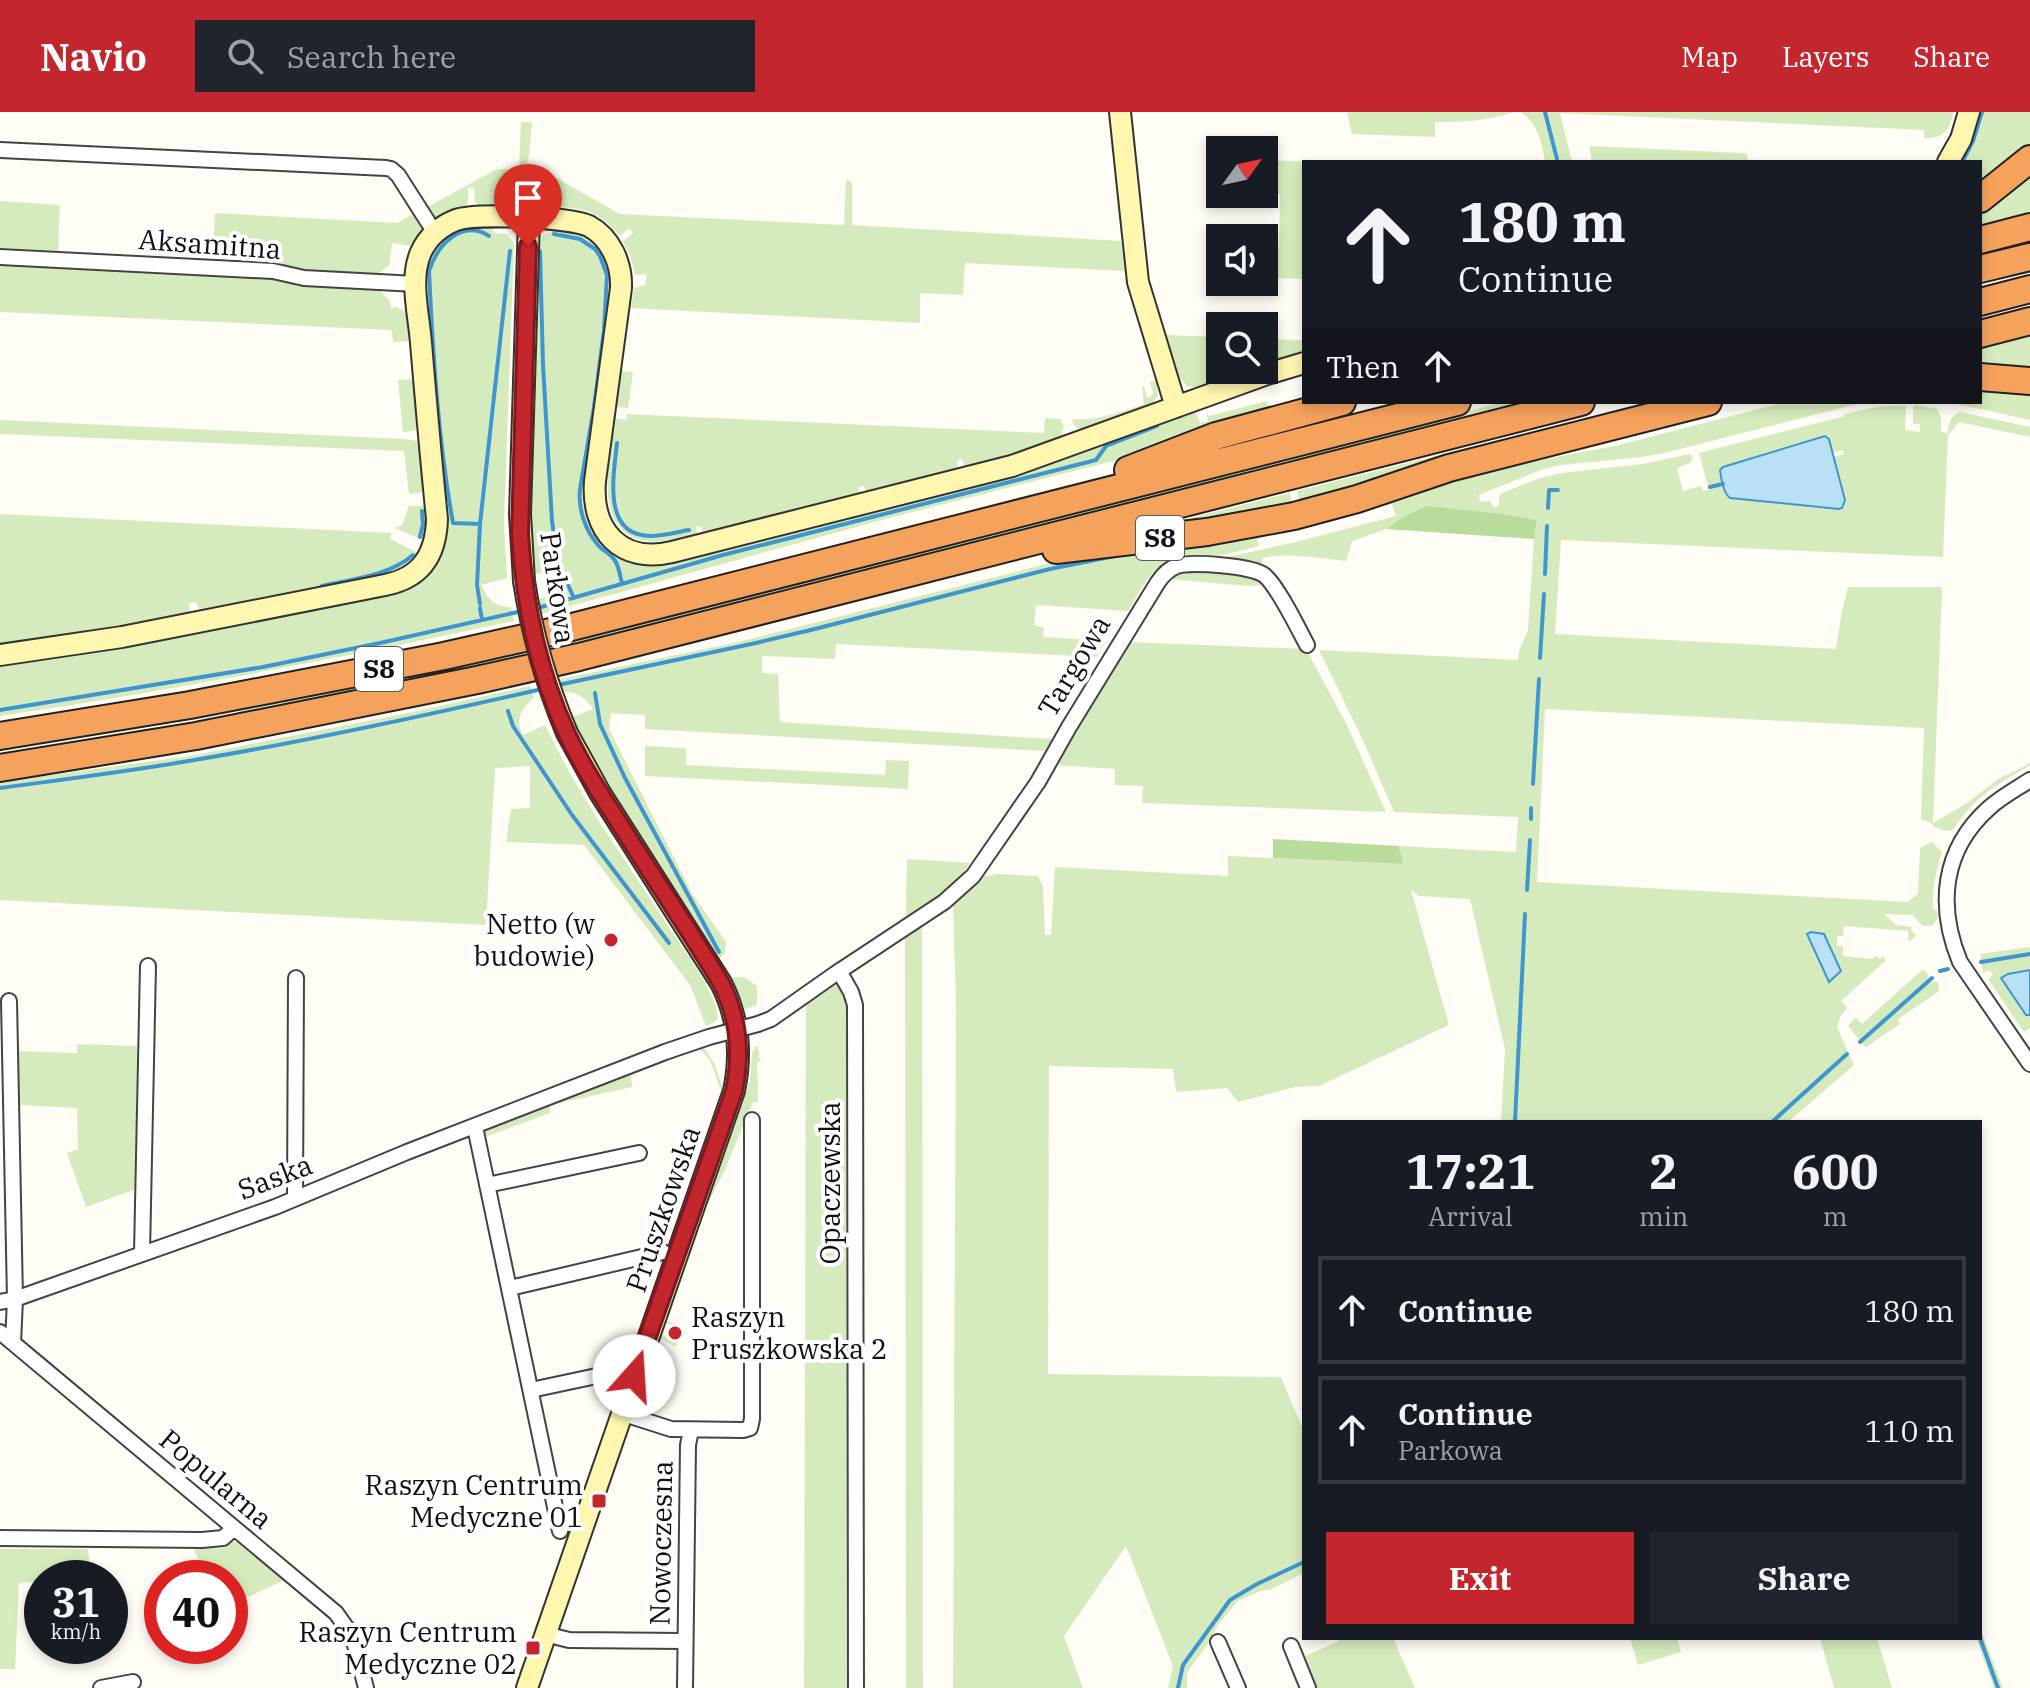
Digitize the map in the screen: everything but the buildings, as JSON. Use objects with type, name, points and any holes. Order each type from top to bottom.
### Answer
[{"type":"highway","points":[[1982,197],[2030,159]]},
{"type":"highway","points":[[1982,239],[2030,227]]},
{"type":"highway","points":[[1982,269],[2030,257]]},
{"type":"highway","points":[[1982,301],[2030,289]]},
{"type":"highway","points":[[1982,333],[2030,321]]},
{"type":"highway","points":[[1982,377],[2030,381]]},
{"type":"highway","name":"S8","points":[[0,736],[190,705],[459,653],[564,629],[1017,513],[1216,436],[1335,404]]},
{"type":"highway","points":[[1017,513],[1449,404]]},
{"type":"highway","points":[[961,560],[1573,404]]},
{"type":"highway","name":"S8","points":[[0,768],[196,736],[477,680],[961,560],[1207,532],[1294,516],[1449,468],[1700,404]]},
{"type":"street","points":[[1120,112],[1138,282],[1176,407]]},
{"type":"street","points":[[1949,160],[1961,139],[1969,112]]},
{"type":"street","points":[[0,150],[386,168],[398,175],[435,233]]},
{"type":"street","points":[[0,655],[100,641],[385,585],[401,581],[423,565],[433,547],[437,519],[416,284],[420,254],[435,233],[447,224],[468,217],[569,221],[588,226],[608,243],[619,265],[621,288],[594,501],[597,515],[607,533],[622,547],[636,553],[664,554],[1012,466],[1302,364]]},
{"type":"street","name":"Parkowa","points":[[529,218],[520,514],[524,581],[530,618],[540,662],[567,733],[634,846]]},
{"type":"street","name":"Aksamitna","points":[[0,257],[273,271],[304,278],[416,284]]},
{"type":"street","name":"Targowa","points":[[839,971],[949,899],[973,876],[1038,782],[1160,579],[1169,570],[1184,564],[1260,572],[1270,582],[1307,645]]},
{"type":"street","points":[[2030,780],[1991,806],[1970,828],[1953,862],[1946,888],[1946,914],[1960,962],[2030,1064]]},
{"type":"street","name":"Pruszkowska","points":[[527,1688],[734,1091],[739,1056],[732,1008],[721,983],[634,846]]},
{"type":"street","points":[[142,1253],[148,966]]},
{"type":"street","points":[[737,1030],[771,1019],[839,971]]},
{"type":"street","name":"Opaczewska","points":[[839,971],[855,1005],[856,1688]]},
{"type":"street","points":[[295,1198],[296,978]]},
{"type":"street","points":[[9,1001],[5,1049],[7,1300],[13,1343]]},
{"type":"street","name":"Saska","points":[[7,1300],[295,1198],[665,1052],[737,1030]]},
{"type":"street","name":"Nowoczesna","points":[[685,1688],[688,1445],[691,1430],[743,1430],[750,1428],[751,1424],[752,1120]]},
{"type":"street","points":[[475,1127],[560,1531]]},
{"type":"street","points":[[487,1185],[639,1153]]},
{"type":"street","points":[[510,1288],[663,1252]]},
{"type":"street","name":"Popularna","points":[[0,1332],[336,1613],[353,1637],[366,1688]]},
{"type":"street","points":[[531,1390],[620,1371]]},
{"type":"street","points":[[621,1413],[667,1428],[691,1430]]},
{"type":"street","points":[[0,1538],[202,1540],[223,1538],[234,1528]]},
{"type":"street","points":[[545,1634],[569,1640],[685,1641]]},
{"type":"street","points":[[1218,1642],[1238,1688]]},
{"type":"street","points":[[1291,1646],[1308,1688]]},
{"type":"street","points":[[101,1688],[133,1682]]},
{"type":"green space","points":[[1347,112],[1514,112],[1475,120],[1435,122],[1435,137],[1352,134]]},
{"type":"green space","points":[[1521,112],[1953,112],[1945,132],[1924,138],[1924,130],[1560,113],[1572,160],[1545,160],[1541,141]]},
{"type":"green space","points":[[1976,112],[2030,112],[2030,148],[1982,188],[1982,160],[1957,160]]},
{"type":"green space","points":[[521,122],[532,122],[529,155],[523,183],[518,183],[517,195],[512,201],[480,207],[475,202],[474,188],[468,188],[466,207],[432,218],[424,209],[497,169],[519,170]]},
{"type":"green space","points":[[1589,146],[1741,153],[1747,154],[1748,160],[1592,160]]},
{"type":"green space","points":[[1278,160],[1302,161],[1302,279],[1278,278]]},
{"type":"green space","points":[[544,166],[544,171],[620,214],[844,225],[846,179],[852,183],[852,225],[1121,241],[1125,271],[965,263],[963,295],[920,293],[920,323],[631,308],[634,288],[645,285],[647,274],[635,275],[623,241],[633,233],[629,228],[620,236],[594,214],[551,204],[546,200],[542,183],[538,180],[539,170]]},
{"type":"green space","points":[[2030,166],[2030,220],[1982,232],[1982,204]]},
{"type":"green space","points":[[0,201],[60,205],[58,251],[0,248]]},
{"type":"green space","points":[[215,213],[397,223],[415,213],[423,229],[410,246],[392,243],[389,265],[378,274],[289,270],[281,262],[213,258]]},
{"type":"green space","points":[[469,227],[493,227],[493,233],[507,234],[514,243],[504,521],[507,578],[481,585],[492,601],[511,607],[514,621],[257,673],[0,716],[0,664],[398,593],[425,576],[438,559],[447,528],[437,438],[426,275],[431,258],[440,244]]},
{"type":"green space","points":[[557,229],[589,239],[603,253],[610,273],[611,286],[585,485],[586,510],[593,528],[648,564],[664,563],[886,505],[1195,410],[1200,423],[1208,421],[1206,412],[1209,416],[1267,401],[1270,412],[1199,430],[1117,460],[889,518],[538,615],[536,600],[549,594],[554,586],[556,571],[536,574],[531,547],[537,248],[543,236]]},
{"type":"green space","points":[[0,264],[274,277],[293,282],[379,290],[390,301],[391,308],[408,312],[411,338],[393,342],[392,330],[0,312]]},
{"type":"green space","points":[[2030,333],[2030,375],[1982,371],[1982,345]]},
{"type":"green space","points":[[1166,335],[1206,336],[1206,384],[1210,384],[1198,388],[1187,386],[1178,375]]},
{"type":"green space","points":[[1278,339],[1302,340],[1302,354],[1278,361]]},
{"type":"green space","points":[[620,371],[633,372],[628,408],[616,407]]},
{"type":"green space","points":[[1156,379],[1158,395],[1152,404],[1080,430],[1074,425],[1072,419],[1100,417],[1144,404],[1142,387],[1147,398],[1152,396],[1150,382]]},
{"type":"green space","points":[[398,380],[416,382],[420,427],[403,432]]},
{"type":"green space","points":[[1982,384],[2030,389],[2030,420],[1958,404],[1982,404]]},
{"type":"green space","points":[[1496,404],[1528,404],[1290,464],[1288,457]]},
{"type":"green space","points":[[1641,404],[1670,404],[1300,504],[1297,491]]},
{"type":"green space","points":[[1778,404],[1857,404],[1668,452],[1543,469],[1479,495],[1480,502],[1490,501],[1494,507],[1499,506],[1502,493],[1540,478],[1643,464],[1690,454],[1693,458],[1690,463],[1677,468],[1683,491],[1701,486],[1703,491],[1723,486],[1726,496],[1730,498],[1839,509],[1845,500],[1834,457],[1844,454],[1842,450],[1833,453],[1826,436],[1723,467],[1722,482],[1708,487],[1699,453],[1846,416],[1842,415],[1890,406],[1906,406],[1905,430],[1920,432],[1920,424],[1913,424],[1915,405],[1937,409],[1941,417],[1941,431],[1947,434],[1951,419],[1960,412],[2030,427],[2030,437],[1959,422],[1948,435],[1943,557],[1561,540],[1555,634],[1836,649],[1848,587],[1942,587],[1933,823],[1997,780],[2030,765],[1978,800],[1952,831],[1942,830],[1921,819],[1924,728],[1545,709],[1537,882],[1907,902],[1918,894],[1920,848],[1932,842],[1942,852],[1933,894],[1933,909],[1937,910],[1938,918],[1932,926],[1923,926],[1912,915],[1884,914],[1896,925],[1912,927],[1916,935],[1909,942],[1908,931],[1844,926],[1843,936],[1837,936],[1837,946],[1843,946],[1843,956],[1872,959],[1876,956],[1879,959],[1883,956],[1886,960],[1841,1001],[1847,1008],[1837,1027],[1854,1065],[1790,1120],[1501,1120],[1505,1049],[1470,899],[1419,896],[1411,890],[1449,1025],[1319,1086],[1295,1087],[1238,1102],[1227,1088],[1176,1092],[1173,1069],[1049,1066],[1048,1374],[1281,1377],[1302,1427],[1302,1574],[1238,1601],[1218,1625],[1187,1673],[1187,1688],[1168,1688],[1173,1666],[1126,1546],[1064,1636],[1083,1688],[953,1688],[956,1000],[953,906],[982,877],[998,874],[1038,876],[1043,886],[1045,935],[1051,935],[1055,867],[1228,876],[1228,856],[1402,864],[1399,846],[1516,852],[1518,817],[1394,812],[1319,650],[1518,660],[1528,630],[1537,520],[1492,514],[1403,517],[1386,529],[1352,541],[1346,561],[1303,556],[1270,557],[1262,559],[1268,572],[1214,560],[1396,516],[1392,504],[1305,525],[1303,518],[1504,467],[1619,445]]},
{"type":"green space","points":[[627,414],[1044,433],[1045,418],[1061,419],[1064,427],[1063,436],[965,468],[962,459],[957,461],[959,469],[866,492],[864,486],[858,487],[860,494],[703,533],[702,527],[696,526],[697,534],[648,541],[630,536],[618,525],[608,492],[614,418],[627,420]]},
{"type":"green space","points":[[0,420],[417,441],[422,444],[424,490],[409,494],[404,451],[0,434]]},
{"type":"green space","points":[[1280,459],[1282,466],[636,630],[547,651],[545,644]]},
{"type":"green space","points":[[1290,493],[1293,506],[1188,522],[1190,518]]},
{"type":"green space","points":[[409,506],[425,506],[424,538],[395,528],[402,525]]},
{"type":"green space","points":[[1427,506],[1537,520],[1534,539],[1386,529]]},
{"type":"green space","points":[[0,514],[392,533],[390,539],[416,552],[407,563],[389,572],[306,593],[201,613],[196,602],[189,603],[189,614],[102,632],[0,647]]},
{"type":"green space","points":[[1299,528],[1257,539],[1259,546],[1240,551],[1169,560],[1148,578],[1128,611],[1036,605],[1034,625],[1044,628],[1043,637],[1105,641],[1097,657],[836,644],[835,659],[762,656],[762,673],[778,674],[780,722],[1052,739],[1045,751],[645,729],[645,715],[611,713],[609,729],[693,895],[726,942],[725,953],[720,958],[609,790],[582,739],[573,717],[593,709],[579,695],[561,692],[556,680],[734,643],[1066,559]]},
{"type":"green space","points":[[1183,569],[1248,572],[1268,584],[1248,586],[1167,579]]},
{"type":"green space","points":[[1127,642],[1306,649],[1347,725],[1386,812],[1142,803],[1143,786],[1115,785],[1115,769],[1054,765]]},
{"type":"green space","points":[[519,650],[521,657],[432,678],[239,716],[238,708]]},
{"type":"green space","points":[[530,686],[534,698],[523,710],[519,720],[520,730],[523,735],[545,725],[598,820],[702,977],[715,1003],[718,1018],[715,1022],[706,1026],[690,985],[584,845],[506,842],[511,809],[530,808],[530,766],[495,768],[486,925],[0,900],[0,782],[190,756]]},
{"type":"green space","points":[[645,746],[686,748],[686,765],[885,775],[886,760],[909,761],[908,789],[645,776]]},
{"type":"green space","points":[[1273,839],[1399,846],[1403,864],[1273,858]]},
{"type":"green space","points":[[907,859],[970,863],[952,888],[906,916]]},
{"type":"green space","points":[[922,926],[923,1688],[906,1688],[905,937]]},
{"type":"green space","points":[[2030,947],[2030,1028],[2024,1032],[1988,979],[1993,975],[1990,970],[1983,973],[1980,954]]},
{"type":"green space","points":[[1923,969],[1933,983],[1936,981],[1939,984],[1938,992],[1898,1019],[1900,1024],[1864,1046],[1848,1026],[1855,1017],[1862,1024]]},
{"type":"green space","points":[[746,978],[757,986],[757,1005],[745,1009],[732,979]]},
{"type":"green space","points":[[833,983],[839,984],[846,993],[847,1688],[804,1688],[804,1002]]},
{"type":"green space","points":[[77,1044],[137,1046],[136,1189],[86,1207],[67,1153],[78,1149],[77,1108],[19,1105],[17,1051],[77,1053]]},
{"type":"green space","points":[[702,1045],[714,1063],[722,1092],[711,1062],[698,1049],[631,1075],[632,1087],[550,1105],[550,1113],[485,1137],[483,1128]]},
{"type":"green space","points":[[757,1045],[761,1060],[757,1063],[758,1102],[753,1102],[705,1209],[667,1321],[683,1327],[676,1347],[661,1339],[636,1412],[633,1410],[660,1334],[677,1341],[681,1329],[664,1322],[744,1100],[750,1080],[752,1053]]},
{"type":"green space","points":[[232,1542],[242,1542],[287,1579],[248,1597],[248,1560],[198,1560],[194,1549],[223,1548]]},
{"type":"green space","points":[[0,1549],[88,1549],[89,1560],[24,1560],[24,1583],[19,1583],[15,1669],[0,1669]]},
{"type":"green space","points":[[1982,1632],[2003,1688],[1994,1688],[1977,1640],[1982,1640]]},
{"type":"green space","points":[[1394,1640],[1415,1688],[1313,1688],[1301,1658],[1339,1641]]},
{"type":"green space","points":[[1631,1640],[1678,1640],[1681,1652],[1638,1665]]},
{"type":"green space","points":[[1821,1640],[1878,1640],[1892,1688],[1834,1688]]},
{"type":"water","points":[[1825,436],[1829,439],[1845,500],[1842,508],[1730,498],[1726,493],[1720,470],[1723,467]]},
{"type":"water","points":[[1807,934],[1824,934],[1841,971],[1829,982]]},
{"type":"water","points":[[2030,970],[2030,1015],[2026,1015],[2001,978]]},
{"type":"waterway","points":[[1545,112],[1557,159]]},
{"type":"waterway","points":[[1963,160],[1982,112]]},
{"type":"waterway","points":[[480,524],[453,523],[440,429],[429,271],[438,252],[452,237],[469,230],[489,236]]},
{"type":"waterway","points":[[554,234],[580,239],[595,249],[607,275],[604,330],[580,497],[586,526],[593,539],[615,561],[622,583]]},
{"type":"waterway","points":[[480,604],[477,585],[480,524],[510,251]]},
{"type":"waterway","points":[[540,251],[552,521],[558,563],[574,598]]},
{"type":"waterway","points":[[534,609],[723,555],[1096,460],[1106,446],[1157,426]]},
{"type":"waterway","points":[[617,443],[614,501],[617,515],[624,526],[635,533],[651,536],[689,530]]},
{"type":"waterway","points":[[1710,487],[1723,484]]},
{"type":"waterway","points":[[1548,508],[1549,490],[1558,490]]},
{"type":"waterway","points":[[420,537],[422,511]]},
{"type":"waterway","points":[[1545,574],[1547,526]]},
{"type":"waterway","points":[[322,586],[382,572],[413,555]]},
{"type":"waterway","points":[[803,632],[1050,569],[1115,556]]},
{"type":"waterway","points":[[1540,658],[1544,594]]},
{"type":"waterway","points":[[480,608],[482,620]]},
{"type":"waterway","points":[[0,710],[263,667],[522,611]]},
{"type":"waterway","points":[[558,685],[802,632]]},
{"type":"waterway","points":[[1533,784],[1539,679]]},
{"type":"waterway","points":[[0,788],[243,752],[542,689]]},
{"type":"waterway","points":[[595,693],[600,724],[625,778],[719,952]]},
{"type":"waterway","points":[[508,711],[513,726],[572,815],[669,943]]},
{"type":"waterway","points":[[1531,808],[1531,819]]},
{"type":"waterway","points":[[1527,890],[1530,840]]},
{"type":"waterway","points":[[1515,1120],[1525,914]]},
{"type":"waterway","points":[[1981,962],[2030,954]]},
{"type":"waterway","points":[[1940,971],[1948,969]]},
{"type":"waterway","points":[[1860,1042],[1932,978]]},
{"type":"waterway","points":[[1774,1120],[1847,1054]]},
{"type":"waterway","points":[[1178,1688],[1183,1665],[1230,1600],[1302,1563]]},
{"type":"waterway","points":[[1981,1640],[1998,1688]]},
{"type":"place","name":"Netto (w budowie)","points":[[611,940]]},
{"type":"place","name":"Raszyn Pruszkowska 2","points":[[675,1333]]},
{"type":"place","name":"Raszyn Centrum Medyczne 01","points":[[599,1501]]},
{"type":"place","name":"Raszyn Centrum Medyczne 02","points":[[533,1648]]},
{"type":"route","points":[[528,246],[520,534],[524,581],[538,654],[557,711],[585,768],[721,983],[732,1008],[738,1041],[734,1091],[634,1376]]}]
